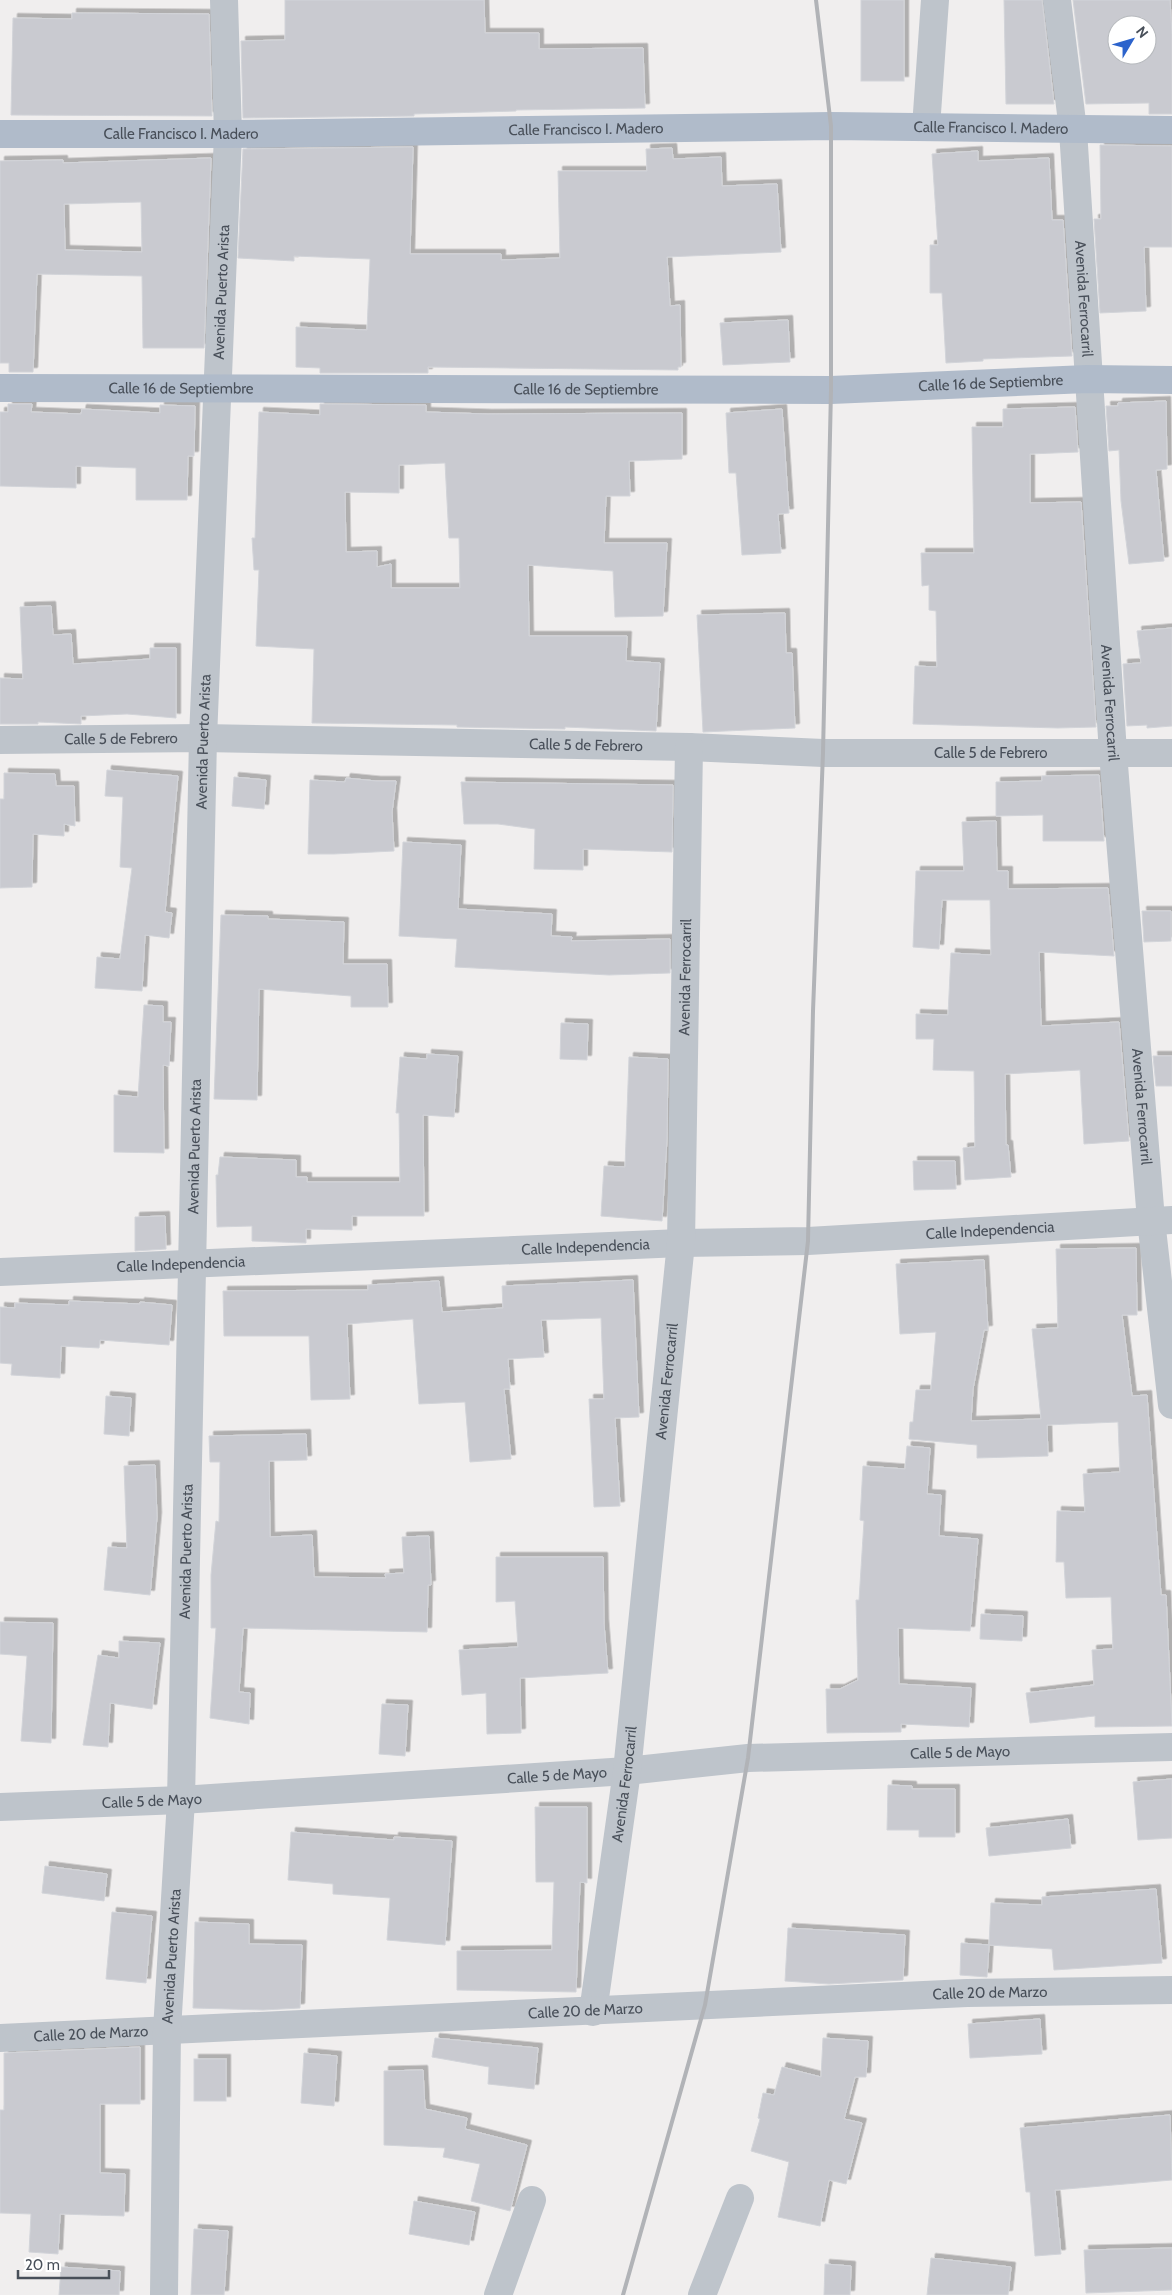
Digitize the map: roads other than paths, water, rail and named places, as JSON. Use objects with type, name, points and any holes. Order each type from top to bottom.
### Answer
[{"type":"main road","name":"Calle Francisco I. Madero","points":[[0,134],[228,134],[831,126],[1172,130]]},
{"type":"main road","name":"Calle 16 de Septiembre","points":[[0,388],[831,390],[1087,379],[1172,380]]},
{"type":"street","name":"Avenida Puerto Arista","points":[[164,2295],[167,2030],[181,1800],[203,738],[219,389],[228,134],[224,0]]},
{"type":"street","points":[[926,127],[935,0]]},
{"type":"street","name":"Avenida Ferrocarril","points":[[1057,0],[1073,130],[1087,379],[1113,753],[1162,1220],[1172,1405]]},
{"type":"street","name":"Calle 5 de Febrero","points":[[0,740],[203,738],[689,746],[823,753],[1172,753]]},
{"type":"street","name":"Avenida Ferrocarril","points":[[593,2012],[627,1771],[681,1243],[689,746]]},
{"type":"street","name":"Calle Independencia","points":[[0,1272],[681,1243],[808,1241],[1162,1220]]},
{"type":"street","name":"Calle 5 de Mayo","points":[[0,1807],[181,1800],[627,1771],[748,1758],[1172,1747]]},
{"type":"street","name":"Calle 20 de Marzo","points":[[0,2038],[593,2012],[967,1993],[1172,1990]]},
{"type":"street","points":[[702,2295],[740,2198]]},
{"type":"street","points":[[498,2295],[532,2200]]},
{"type":"railway","points":[[623,2295],[705,2005],[748,1758],[808,1241],[813,1011],[823,753],[831,390],[831,126],[816,0]]}]
